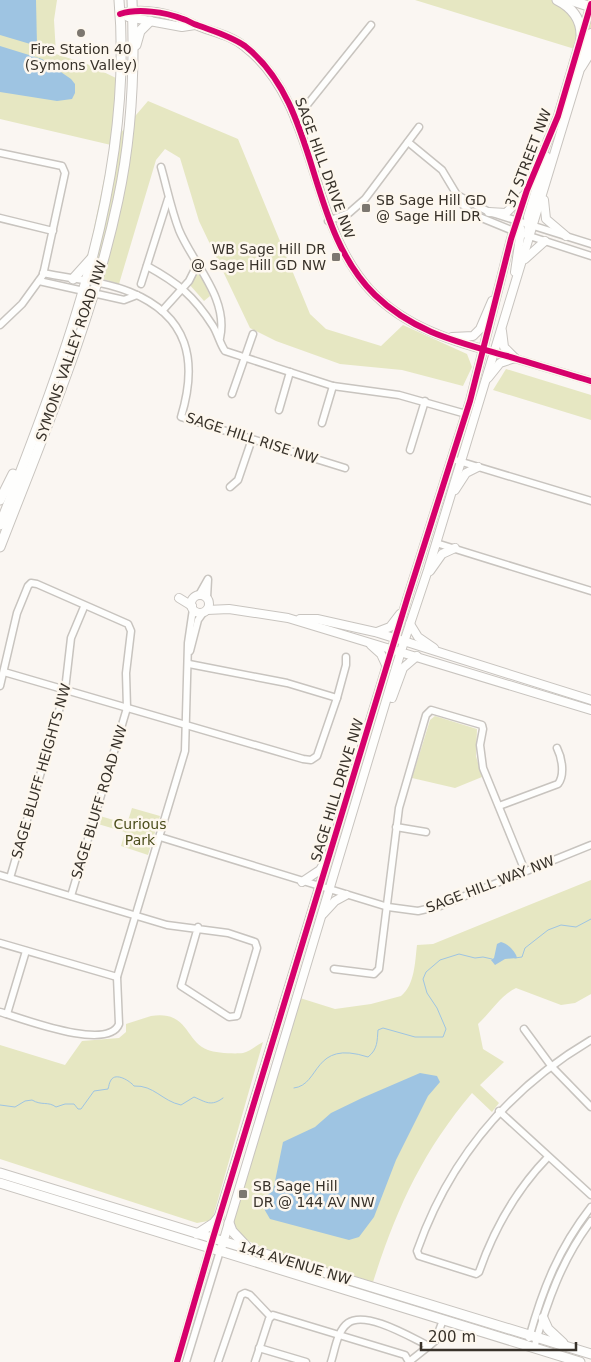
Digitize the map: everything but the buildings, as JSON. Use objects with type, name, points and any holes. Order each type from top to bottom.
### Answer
[{"type":"main road","name":"SYMONS VALLEY ROAD NW","points":[[0,547],[2,525],[85,286],[94,254],[112,170],[120,112],[119,0]]},
{"type":"main road","points":[[557,0],[572,10],[578,20],[581,38]]},
{"type":"main road","points":[[570,0],[591,6]]},
{"type":"main road","name":"SYMONS VALLEY ROAD NW","points":[[2,525],[95,288],[121,185],[127,144],[133,55],[132,9]]},
{"type":"main road","points":[[133,55],[140,31],[150,21]]},
{"type":"main road","points":[[581,67],[591,51]]},
{"type":"main road","points":[[73,279],[94,254]]},
{"type":"main road","points":[[0,500],[15,471],[22,465]]},
{"type":"main road","name":"144 AVENUE NW","points":[[0,1173],[591,1354]]},
{"type":"main road","name":"144 AVENUE NW","points":[[0,1183],[580,1362]]},
{"type":"main road","points":[[197,1234],[214,1223],[219,1216]]},
{"type":"main road","points":[[229,1223],[239,1240],[250,1250]]},
{"type":"main road","points":[[543,1318],[548,1329],[570,1347]]},
{"type":"street","name":"37 STREET NW","points":[[483,350],[500,292],[503,271],[517,232],[517,221],[527,190],[558,116],[591,6]]},
{"type":"street","name":"SAGE HILL DRIVE NW","points":[[120,14],[132,9],[183,18],[195,25],[212,29],[246,47],[277,83],[295,120],[328,221],[345,256],[359,277],[375,295],[411,322],[435,335],[493,352],[483,386],[408,596],[333,847],[322,915],[220,1251]]},
{"type":"street","name":"SAGE HILL DRIVE NW","points":[[132,9],[150,21],[182,27],[195,25]]},
{"type":"street","points":[[295,120],[372,25]]},
{"type":"street","name":"37 STREET NW","points":[[493,352],[530,236],[530,225],[544,191],[591,33]]},
{"type":"street","points":[[530,225],[558,116]]},
{"type":"street","points":[[328,221],[350,212],[365,199],[420,127]]},
{"type":"street","points":[[408,142],[442,170],[463,205],[472,214],[517,232],[591,256]]},
{"type":"street","points":[[0,153],[62,166],[65,173],[43,273],[22,304],[0,325]]},
{"type":"street","points":[[160,167],[176,222],[210,287],[222,318],[220,338]]},
{"type":"street","points":[[489,212],[506,213],[513,208],[527,190]]},
{"type":"street","points":[[544,191],[546,219],[566,236]]},
{"type":"street","points":[[459,196],[489,212],[591,244]]},
{"type":"street","points":[[141,284],[169,198]]},
{"type":"street","points":[[0,218],[53,231]]},
{"type":"street","points":[[161,222],[169,219],[176,222]]},
{"type":"street","points":[[507,308],[517,232]]},
{"type":"street","points":[[522,262],[529,252],[545,241]]},
{"type":"street","points":[[162,311],[189,282],[198,263]]},
{"type":"street","points":[[147,266],[182,288],[199,305],[220,338],[225,351],[334,386],[399,395],[466,414]]},
{"type":"street","points":[[435,335],[462,338],[473,336],[485,319],[503,271]]},
{"type":"street","points":[[43,273],[73,279],[85,286]]},
{"type":"street","points":[[39,281],[85,286]]},
{"type":"street","name":"SAGE HILL RISE NW","points":[[85,286],[124,300],[137,295],[162,311],[180,332],[188,353],[190,381],[181,417],[345,468]]},
{"type":"street","points":[[502,326],[504,347],[515,358]]},
{"type":"street","points":[[232,394],[253,334]]},
{"type":"street","points":[[435,335],[475,354],[478,360],[477,374]]},
{"type":"street","name":"SAGE HILL DRIVE NW","points":[[210,1248],[436,543],[449,500],[466,414],[483,350]]},
{"type":"street","points":[[493,352],[591,381]]},
{"type":"street","points":[[483,386],[500,363],[515,358]]},
{"type":"street","points":[[278,410],[290,372]]},
{"type":"street","points":[[322,423],[334,386]]},
{"type":"street","points":[[410,450],[425,402]]},
{"type":"street","points":[[230,487],[238,480],[252,439]]},
{"type":"street","points":[[457,460],[591,501]]},
{"type":"street","points":[[449,500],[463,477],[478,467]]},
{"type":"street","points":[[436,543],[591,591]]},
{"type":"street","points":[[413,580],[423,584],[439,556],[455,548]]},
{"type":"street","name":"SAGE BLUFF ROAD NW","points":[[4,672],[17,613],[28,586],[32,583],[38,584],[84,607],[128,624],[131,631],[126,673],[127,708],[71,896]]},
{"type":"street","points":[[375,632],[386,630],[396,621],[408,596]]},
{"type":"street","points":[[199,601],[229,609],[288,618],[317,619],[375,632],[591,700]]},
{"type":"street","points":[[199,601],[205,611]]},
{"type":"street","points":[[199,601],[205,611]]},
{"type":"street","points":[[190,651],[188,643],[199,601]]},
{"type":"street","name":"SAGE BLUFF HEIGHTS NW","points":[[10,878],[66,690],[71,638],[84,607]]},
{"type":"street","points":[[26,951],[3,1013],[78,1035],[110,1033],[117,1030],[119,1024],[117,977],[184,751],[187,724],[188,664],[198,620],[205,611],[229,609]]},
{"type":"street","points":[[288,618],[591,710]]},
{"type":"street","points":[[410,624],[418,637],[444,654]]},
{"type":"street","points":[[367,642],[381,654],[387,667]]},
{"type":"street","points":[[381,718],[389,705],[403,668],[417,656]]},
{"type":"street","points":[[0,686],[4,672],[312,760],[317,756],[337,698],[346,665],[346,657]]},
{"type":"street","points":[[188,664],[251,675],[337,698]]},
{"type":"street","points":[[334,969],[374,974],[379,969],[399,808],[426,715],[431,710],[482,725],[482,762],[525,871]]},
{"type":"street","points":[[499,806],[558,784],[561,779],[561,757],[557,748]]},
{"type":"street","points":[[396,827],[426,832]]},
{"type":"street","name":"SAGE HILL WAY NW","points":[[160,837],[325,889],[405,910],[427,909],[591,845]]},
{"type":"street","points":[[302,882],[320,870],[333,847]]},
{"type":"street","points":[[0,875],[167,925],[198,927],[228,933],[255,942],[257,948],[237,1016],[229,1017],[181,986],[198,927]]},
{"type":"street","points":[[322,915],[335,901],[346,895]]},
{"type":"street","points":[[0,943],[117,977]]},
{"type":"street","points":[[524,1029],[552,1066],[591,1107]]},
{"type":"street","points":[[548,1157],[534,1172],[505,1214],[479,1272],[476,1274],[419,1256],[417,1251],[438,1198],[462,1158],[499,1111],[530,1082],[591,1040]]},
{"type":"street","points":[[499,1111],[591,1195]]},
{"type":"street","points":[[530,1347],[552,1268],[560,1252],[591,1207]]},
{"type":"street","points":[[533,1336],[543,1318],[560,1270],[591,1221]]},
{"type":"street","points":[[177,1362],[210,1248]]},
{"type":"street","points":[[186,1362],[220,1251]]},
{"type":"street","points":[[218,1362],[237,1300],[241,1295],[244,1293],[250,1295],[270,1316]]},
{"type":"street","points":[[270,1316],[274,1315],[405,1355],[410,1361],[435,1341],[443,1320]]},
{"type":"street","points":[[255,1362],[270,1316]]},
{"type":"street","points":[[331,1362],[340,1335],[349,1322],[357,1319],[390,1327],[429,1346]]},
{"type":"street","points":[[259,1348],[306,1362]]},
{"type":"green space","points":[[0,0],[57,0],[54,20],[56,54],[87,64],[116,78],[112,143],[148,101],[238,139],[310,314],[326,329],[381,346],[403,325],[467,354],[472,367],[463,386],[402,370],[340,364],[276,341],[250,328],[199,221],[180,158],[165,149],[156,160],[119,284],[77,271],[89,252],[111,145],[0,119]]},
{"type":"green space","points":[[415,0],[576,0],[573,15],[591,20],[591,54]]},
{"type":"green space","points":[[198,267],[210,296],[204,301],[189,284]]},
{"type":"green space","points":[[506,369],[591,395],[591,420],[493,390]]},
{"type":"green space","points":[[435,716],[477,729],[476,756],[482,777],[455,788],[412,778],[430,720]]},
{"type":"green space","name":"Curious Park","points":[[132,808],[160,816],[148,855],[121,846],[125,832],[98,824],[100,816],[127,824]]},
{"type":"green space","points":[[591,880],[591,994],[575,1003],[561,1005],[516,988],[500,1000],[478,1024],[483,1049],[504,1062],[480,1085],[499,1103],[492,1112],[472,1093],[454,1115],[412,1183],[391,1230],[373,1282],[264,1248],[244,1239],[234,1227],[233,1219],[300,998],[335,1009],[371,1004],[401,996],[412,979],[417,945],[433,944]]},
{"type":"green space","points":[[163,1015],[180,1022],[201,1046],[211,1051],[243,1053],[263,1042],[213,1217],[208,1221],[197,1223],[0,1159],[0,1045],[65,1065],[82,1041],[119,1038],[126,1032],[126,1024],[151,1016]]},
{"type":"water","points":[[0,0],[36,0],[37,46],[0,35]]},
{"type":"water","points":[[0,46],[42,59],[71,79],[75,84],[75,93],[72,99],[57,101],[0,92]]},
{"type":"water","points":[[501,942],[511,948],[517,958],[505,959],[495,965],[491,960],[494,958],[497,944]]},
{"type":"water","points":[[420,1073],[437,1076],[440,1082],[428,1096],[396,1160],[374,1217],[359,1237],[349,1240],[270,1219],[263,1207],[266,1196],[273,1191],[283,1142],[315,1127],[331,1113]]},
{"type":"waterway","points":[[515,958],[522,957],[525,948],[548,930],[561,925],[576,927],[591,919]]},
{"type":"waterway","points":[[294,1088],[303,1085],[327,1058],[337,1054],[350,1053],[368,1057],[375,1048],[378,1030],[383,1028],[415,1037],[443,1037],[446,1029],[437,1008],[427,993],[423,979],[426,972],[440,960],[459,954],[475,958],[492,959]]},
{"type":"waterway","points":[[0,1105],[15,1107],[25,1101],[32,1100],[56,1107],[74,1104],[78,1109],[81,1109],[94,1091],[108,1089],[109,1083],[116,1077],[126,1080],[134,1086],[147,1088],[181,1105],[194,1097],[212,1103],[223,1098]]},
{"type":"cycle path","points":[[177,1362],[408,596],[470,401],[511,239],[527,190],[558,116],[591,4]]},
{"type":"cycle path","points":[[120,14],[135,11],[152,12],[168,14],[185,20],[240,42],[270,71],[288,101],[301,133],[336,236],[352,267],[375,295],[390,308],[421,327],[437,334],[591,381]]},
{"type":"place","name":"Fire Station 40 (Symons Valley)","points":[[81,33]]},
{"type":"place","name":"SB Sage Hill GD @ Sage Hill DR","points":[[366,208]]},
{"type":"place","name":"WB Sage Hill DR @ Sage Hill GD NW","points":[[336,257]]},
{"type":"place","name":"SB Sage Hill DR @ 144 AV NW","points":[[243,1194]]}]
